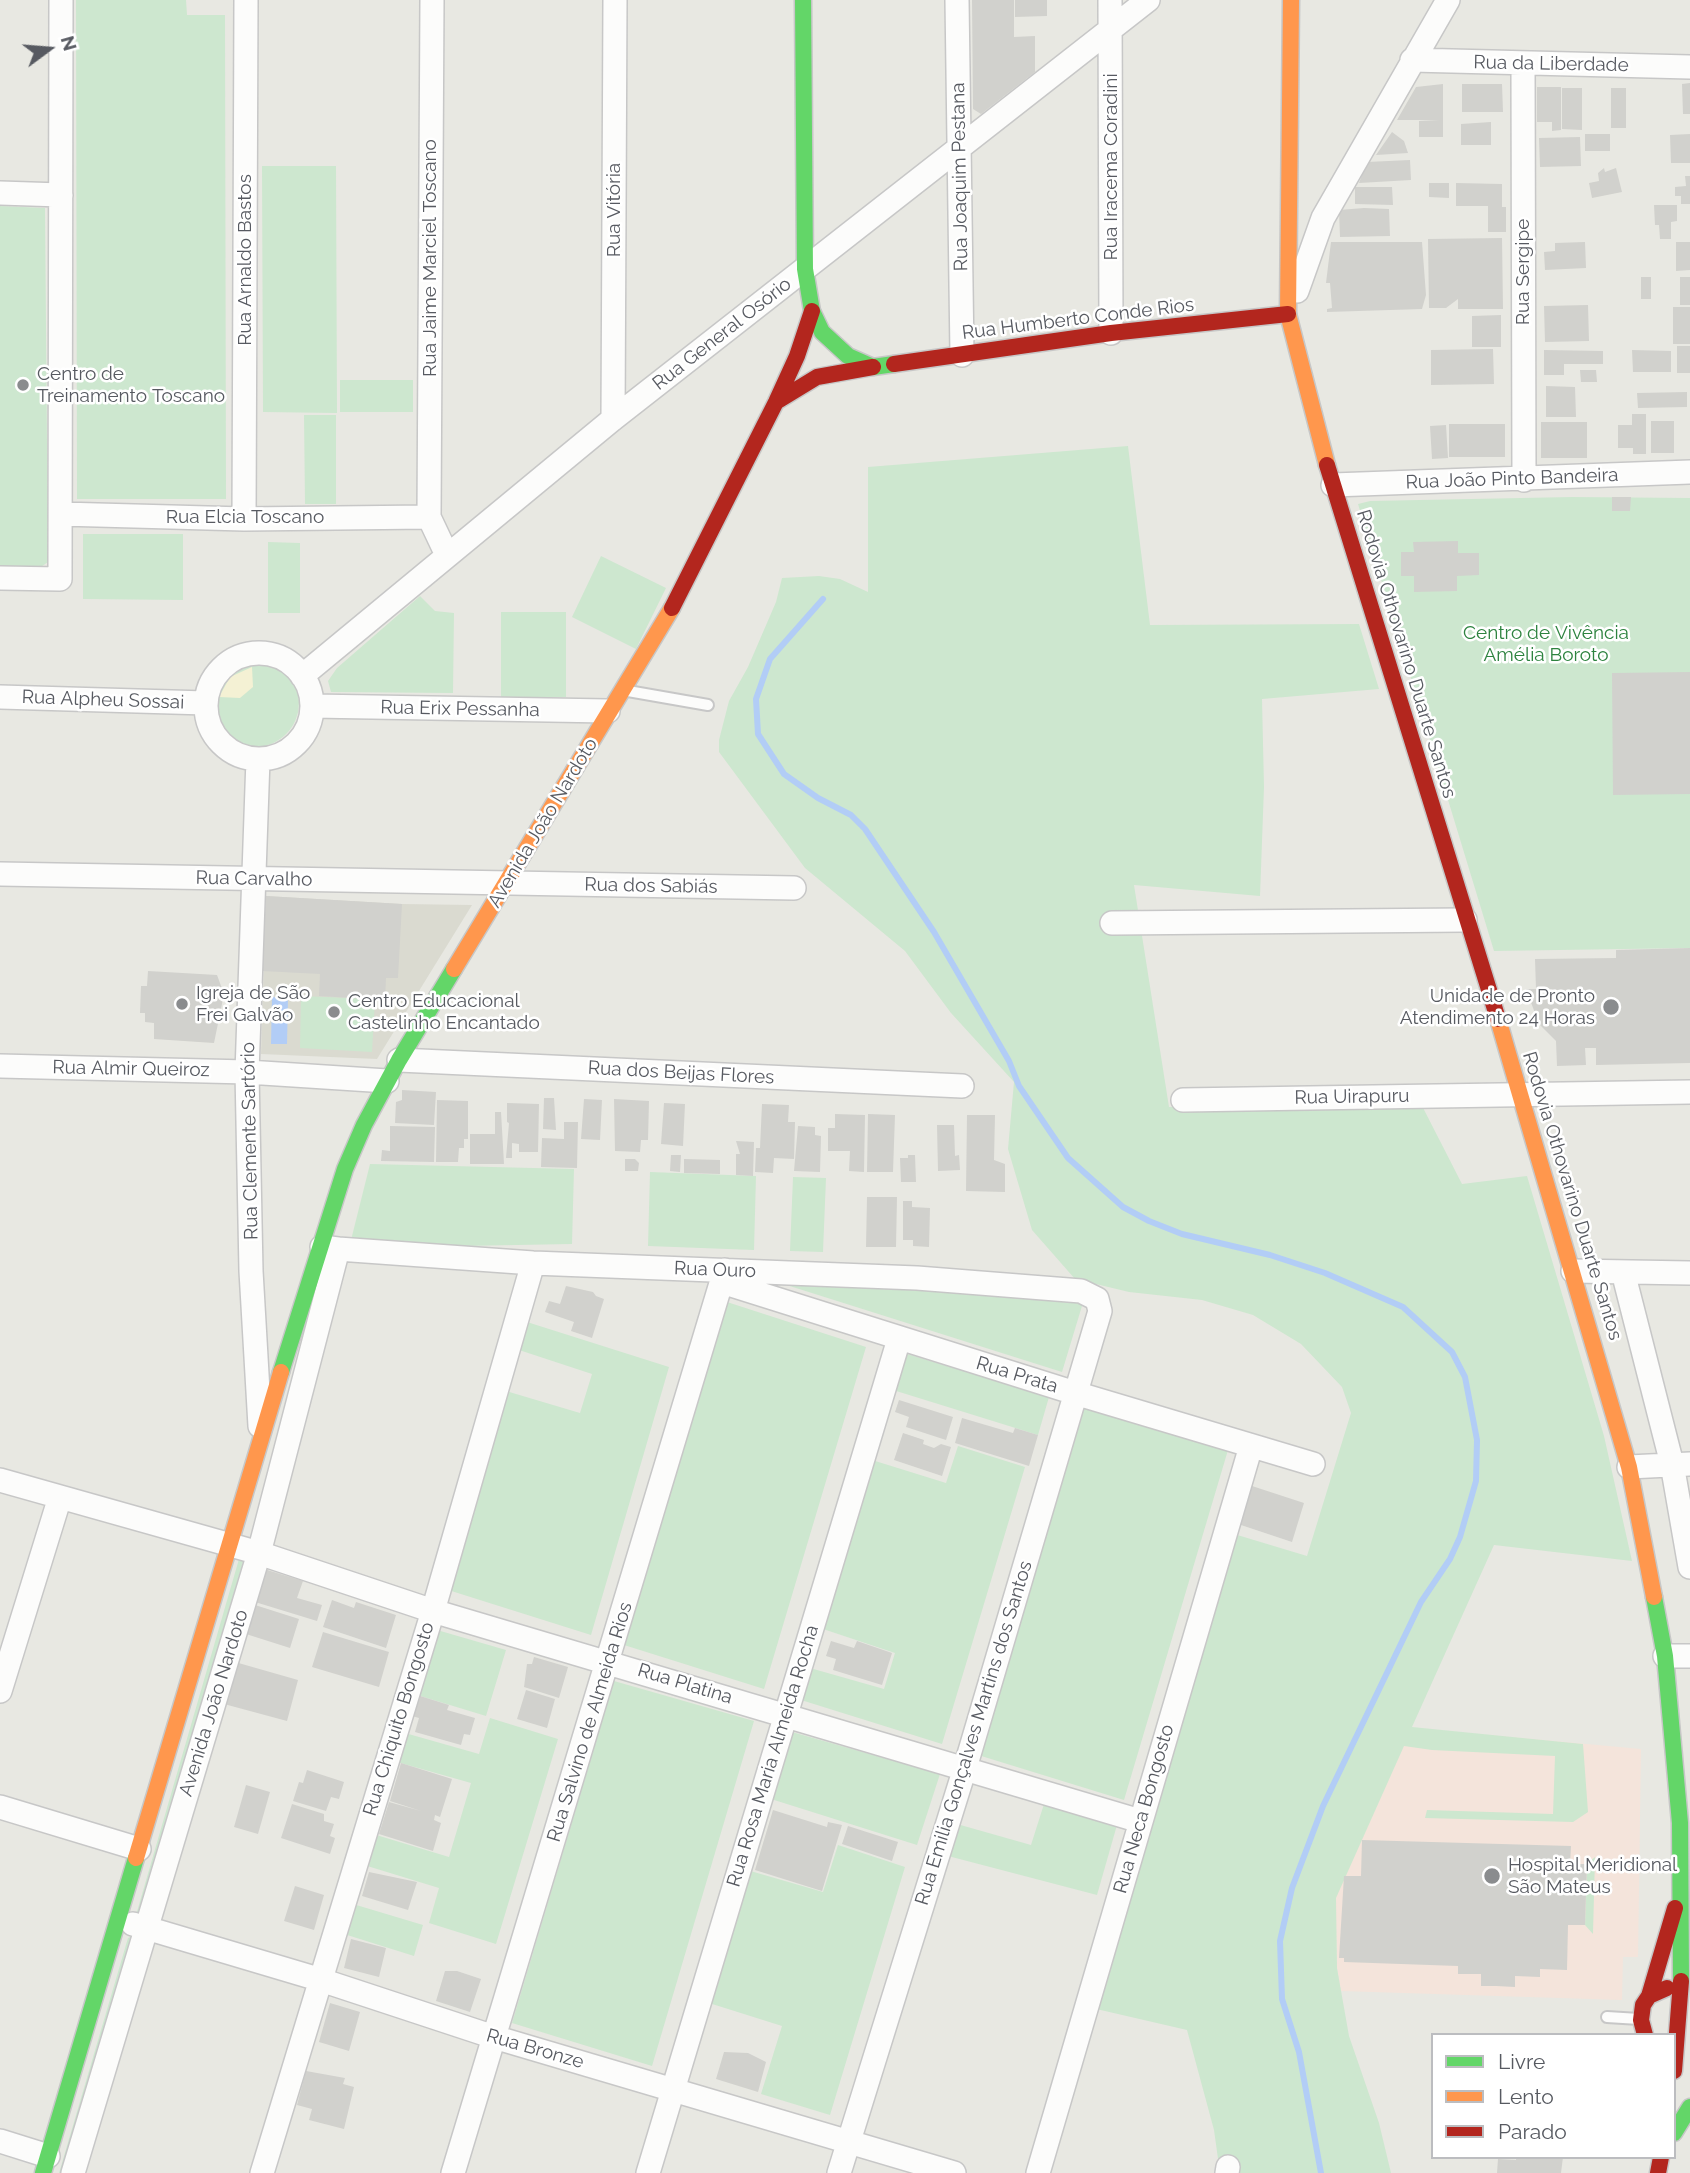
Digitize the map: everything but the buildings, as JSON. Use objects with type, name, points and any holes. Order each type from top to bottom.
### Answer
[{"type":"main road","points":[[803,0],[805,269],[812,311],[822,332],[834,345],[848,356],[873,367]]},
{"type":"main road","name":"Rodovia Othovarino Duarte Santos","points":[[1291,0],[1289,314],[1333,485],[1465,920],[1521,1093],[1629,1467],[1665,1656],[1685,1823],[1680,1894],[1686,1994],[1680,2054]]},
{"type":"main road","name":"Avenida João Nardoto","points":[[45,2164],[261,1439],[328,1248],[345,1169],[399,1060],[508,884],[608,711],[669,615],[776,402],[797,356],[812,311]]},
{"type":"main road","name":"Rua Humberto Conde Rios","points":[[873,367],[1111,333],[1289,314]]},
{"type":"main road","points":[[776,402],[817,377],[873,367]]},
{"type":"main road","points":[[1680,1894],[1690,1929]]},
{"type":"main road","points":[[1643,2030],[1643,2005],[1649,1996],[1680,1894]]},
{"type":"main road","points":[[1649,1996],[1665,1988],[1686,1994]]},
{"type":"main road","points":[[1676,2130],[1690,2107]]},
{"type":"street","points":[[0,578],[60,579],[61,0]]},
{"type":"street","name":"Rua Arnaldo Bastos","points":[[244,519],[246,0]]},
{"type":"street","name":"Rua Jaime Marciel Toscano","points":[[429,517],[432,0]]},
{"type":"street","name":"Rua Vitória","points":[[613,419],[615,0]]},
{"type":"street","name":"Rua Joaquim Pestana","points":[[957,0],[962,355]]},
{"type":"street","name":"Rua Iracema Coradini","points":[[1110,0],[1111,333]]},
{"type":"street","name":"Rua General Osório","points":[[302,676],[613,419],[1148,0]]},
{"type":"street","points":[[1289,314],[1323,218],[1448,0]]},
{"type":"street","name":"Rua da Liberdade","points":[[1412,60],[1690,67]]},
{"type":"street","name":"Rua Sergipe","points":[[1522,64],[1524,480]]},
{"type":"street","points":[[0,193],[61,194]]},
{"type":"street","points":[[1291,214],[1302,218],[1323,218]]},
{"type":"street","name":"Rua João Pinto Bandeira","points":[[1333,485],[1690,472]]},
{"type":"street","name":"Rua Elcia Toscano","points":[[61,514],[244,519],[429,517]]},
{"type":"street","points":[[429,517],[447,555]]},
{"type":"street","points":[[260,652],[284,659],[302,676],[311,696],[312,706],[304,733],[296,744],[285,752],[258,759],[235,753],[225,746],[210,727],[206,703],[208,691],[219,671],[227,663],[260,652]]},
{"type":"street","name":"Rua Alpheu Sossai","points":[[0,697],[206,703]]},
{"type":"street","name":"Rua Erix Pessanha","points":[[312,706],[608,711]]},
{"type":"street","name":"Rua Clemente Sartório","points":[[258,759],[247,1072],[251,1271],[261,1439]]},
{"type":"street","name":"Rua Carvalho","points":[[0,874],[508,884]]},
{"type":"street","name":"Rua dos Sabiás","points":[[508,884],[794,888]]},
{"type":"street","points":[[1112,923],[1465,920]]},
{"type":"street","name":"Rua dos Beijas Flores","points":[[399,1060],[962,1086]]},
{"type":"street","name":"Rua Almir Queiroz","points":[[0,1066],[247,1072],[387,1081]]},
{"type":"street","name":"Rua Uirapuru","points":[[1183,1100],[1690,1092]]},
{"type":"street","name":"Rua Ouro","points":[[328,1248],[723,1276],[917,1278],[1091,1294]]},
{"type":"street","name":"Avenida João Nardoto","points":[[73,2173],[259,1553],[328,1248]]},
{"type":"street","name":"Rua Chiquito Bongosto","points":[[262,2173],[318,1979],[433,1611],[533,1263]]},
{"type":"street","points":[[1573,1271],[1690,1273]]},
{"type":"street","points":[[1623,1272],[1681,1464],[1690,1567]]},
{"type":"street","name":"Rua Prata","points":[[723,1276],[899,1339],[1313,1464]]},
{"type":"street","name":"Rua Salvino de Almeida Rios","points":[[453,2173],[723,1276]]},
{"type":"street","name":"Rua Emilia Gonçalves Martins dos Santos","points":[[839,2173],[965,1768],[1100,1311],[1097,1299],[1091,1294]]},
{"type":"street","name":"Rua Rosa Maria Almeida Rocha","points":[[648,2173],[899,1339]]},
{"type":"street","name":"Rua Neca Bongosto","points":[[1038,2173],[1251,1446]]},
{"type":"street","points":[[1629,1467],[1681,1464]]},
{"type":"street","name":"Rua Platina","points":[[0,1480],[259,1553],[433,1611],[609,1661],[1140,1821]]},
{"type":"street","points":[[0,1691],[60,1497]]},
{"type":"street","points":[[1665,1656],[1690,1656]]},
{"type":"street","points":[[0,1807],[139,1849]]},
{"type":"street","name":"Rua Bronze","points":[[118,1920],[318,1979],[494,2037],[674,2088],[954,2173]]},
{"type":"street","points":[[0,2141],[45,2164]]},
{"type":"lane","points":[[622,690],[708,705]]},
{"type":"lane","points":[[1606,2017],[1643,2030]]},
{"type":"shaded area","name":"Centro Educacional Castelinho Encantado","points":[[266,896],[472,905],[377,1059],[261,1054]]},
{"type":"shaded area","name":"Hospital Meridional São Mateus","points":[[1412,1728],[1641,1749],[1638,1957],[1623,1957],[1622,2000],[1341,1991],[1337,1968],[1335,1898]]},
{"type":"green space","points":[[76,0],[186,0],[187,15],[225,15],[226,499],[77,499]]},
{"type":"green space","points":[[262,166],[336,166],[337,413],[263,412]]},
{"type":"green space","name":"Centro de Treinamento Toscano","points":[[0,206],[45,208],[48,562],[38,569],[0,568]]},
{"type":"green space","points":[[340,380],[413,380],[413,412],[340,412]]},
{"type":"green space","points":[[304,415],[336,415],[336,504],[305,504]]},
{"type":"green space","points":[[1128,446],[1150,625],[1359,624],[1379,689],[1262,699],[1264,787],[1260,896],[1134,885],[1169,1107],[1418,1098],[1462,1184],[1527,1176],[1604,1436],[1632,1561],[1494,1545],[1412,1727],[1583,1744],[1588,1812],[1573,1822],[1425,1818],[1427,1810],[1553,1814],[1555,1756],[1432,1750],[1404,1746],[1336,1898],[1337,1968],[1349,2036],[1379,2123],[1391,2173],[1220,2173],[1214,2130],[1187,2030],[1092,2008],[1234,1534],[1307,1556],[1351,1413],[1342,1387],[1301,1344],[1253,1315],[1202,1300],[1129,1292],[1075,1279],[1032,1230],[1008,1149],[1014,1082],[951,1013],[905,951],[805,868],[719,752],[719,740],[729,701],[748,667],[776,602],[782,578],[819,576],[840,579],[868,592],[868,467]]},
{"type":"green space","name":"Centro de Vivência Amélia Boroto","points":[[1572,497],[1690,498],[1690,948],[1494,951],[1358,504],[1370,501]]},
{"type":"green space","points":[[83,534],[183,534],[183,600],[83,599]]},
{"type":"green space","points":[[268,542],[300,543],[300,613],[268,613]]},
{"type":"green space","points":[[601,556],[666,588],[636,649],[572,617]]},
{"type":"green space","points":[[420,596],[435,611],[454,613],[453,693],[331,692],[328,681],[337,668]]},
{"type":"green space","points":[[501,612],[566,612],[566,697],[501,697]]},
{"type":"green space","points":[[255,659],[272,662],[286,672],[296,686],[299,703],[296,720],[286,734],[272,744],[255,747],[238,744],[224,734],[214,720],[211,703],[214,686],[224,672],[238,662]]},
{"type":"green space","points":[[301,996],[375,999],[372,1052],[300,1048]]},
{"type":"green space","points":[[370,1164],[574,1169],[572,1244],[349,1248]]},
{"type":"green space","points":[[650,1172],[756,1176],[754,1250],[648,1246]]},
{"type":"green space","points":[[793,1177],[826,1178],[823,1252],[790,1251]]},
{"type":"green space","points":[[777,1282],[1085,1296],[1062,1372]]},
{"type":"green space","points":[[727,1302],[866,1347],[764,1689],[624,1645]]},
{"type":"green space","points":[[527,1322],[669,1367],[591,1635],[445,1589],[506,1391],[580,1413],[592,1374],[519,1350]]},
{"type":"green space","points":[[904,1353],[1049,1397],[1038,1435],[893,1390]]},
{"type":"green space","points":[[1082,1406],[1228,1450],[1124,1800],[978,1755]]},
{"type":"green space","points":[[958,1446],[1025,1467],[942,1744],[801,1700],[810,1668],[884,1689],[895,1653],[820,1628],[872,1460],[946,1483]]},
{"type":"green space","points":[[239,1559],[244,1559],[140,1911],[136,1915]]},
{"type":"green space","points":[[437,1630],[506,1650],[486,1716],[417,1695]]},
{"type":"green space","points":[[614,1681],[754,1721],[652,2066],[512,2023]]},
{"type":"green space","points":[[490,1718],[558,1739],[496,1944],[429,1923],[439,1888],[364,1865],[373,1834],[449,1857],[471,1783],[397,1762],[405,1733],[479,1754]]},
{"type":"green space","points":[[792,1732],[940,1774],[917,1845],[771,1799]]},
{"type":"green space","points":[[1044,1804],[1117,1825],[1097,1895],[948,1856],[957,1824],[1031,1845]]},
{"type":"green space","points":[[838,1845],[905,1867],[830,2115],[761,2094],[782,2026],[709,2003],[747,1870],[823,1892]]},
{"type":"green space","points":[[1595,1857],[1593,1934],[1585,1925],[1587,1864]]},
{"type":"green space","points":[[353,1904],[423,1925],[414,1956],[344,1934]]},
{"type":"green space","points":[[132,1936],[64,2173],[59,2173],[128,1938]]},
{"type":"sand","points":[[252,667],[253,687],[240,698],[219,697],[230,677]]},
{"type":"water","points":[[272,997],[288,998],[287,1044],[271,1044]]},
{"type":"waterway","points":[[823,599],[770,659],[756,699],[758,734],[784,774],[818,798],[851,815],[865,829],[934,932],[1009,1061],[1019,1086],[1068,1158],[1123,1207],[1149,1221],[1182,1234],[1270,1255],[1325,1273],[1403,1307],[1452,1352],[1465,1377],[1477,1440],[1476,1481],[1460,1537],[1450,1559],[1421,1602],[1323,1806],[1292,1888],[1280,1941],[1282,1999],[1299,2052],[1321,2173]]},
{"type":"traffic: fast","points":[[803,0],[805,269],[812,311],[822,332],[848,356],[873,367],[894,364]]},
{"type":"traffic: fast","points":[[281,1372],[345,1169],[364,1125],[399,1060],[454,969]]},
{"type":"traffic: fast","points":[[1654,1597],[1665,1656],[1680,1823],[1681,1981]]},
{"type":"traffic: fast","points":[[43,2173],[136,1858]]},
{"type":"traffic: fast","points":[[1676,2130],[1690,2107]]},
{"type":"traffic: slow","points":[[1291,0],[1288,314],[1327,465]]},
{"type":"traffic: slow","points":[[454,969],[672,608]]},
{"type":"traffic: slow","points":[[1498,1019],[1629,1467],[1654,1597]]},
{"type":"traffic: slow","points":[[136,1858],[281,1372]]},
{"type":"traffic: jam","points":[[672,608],[776,402],[797,356],[812,311]]},
{"type":"traffic: jam","points":[[894,364],[1111,333],[1288,314]]},
{"type":"traffic: jam","points":[[776,402],[817,377],[873,367]]},
{"type":"traffic: jam","points":[[1327,465],[1498,1019]]},
{"type":"traffic: jam","points":[[1649,1996],[1675,1908]]},
{"type":"traffic: jam","points":[[1676,2045],[1681,1981]]},
{"type":"traffic: jam","points":[[1644,2033],[1641,2020],[1643,2005],[1649,1996],[1667,1988]]},
{"type":"traffic: jam","points":[[1658,2173],[1661,2159]]},
{"type":"place","name":"Centro de Treinamento Toscano","points":[[23,385]]},
{"type":"place","name":"Igreja de São Frei Galvão","points":[[182,1004]]},
{"type":"place","name":"Unidade de Pronto Atendimento 24 Horas","points":[[1611,1007]]},
{"type":"place","name":"Centro Educacional Castelinho Encantado","points":[[334,1012]]},
{"type":"place","name":"Hospital Meridional São Mateus","points":[[1492,1876]]}]
